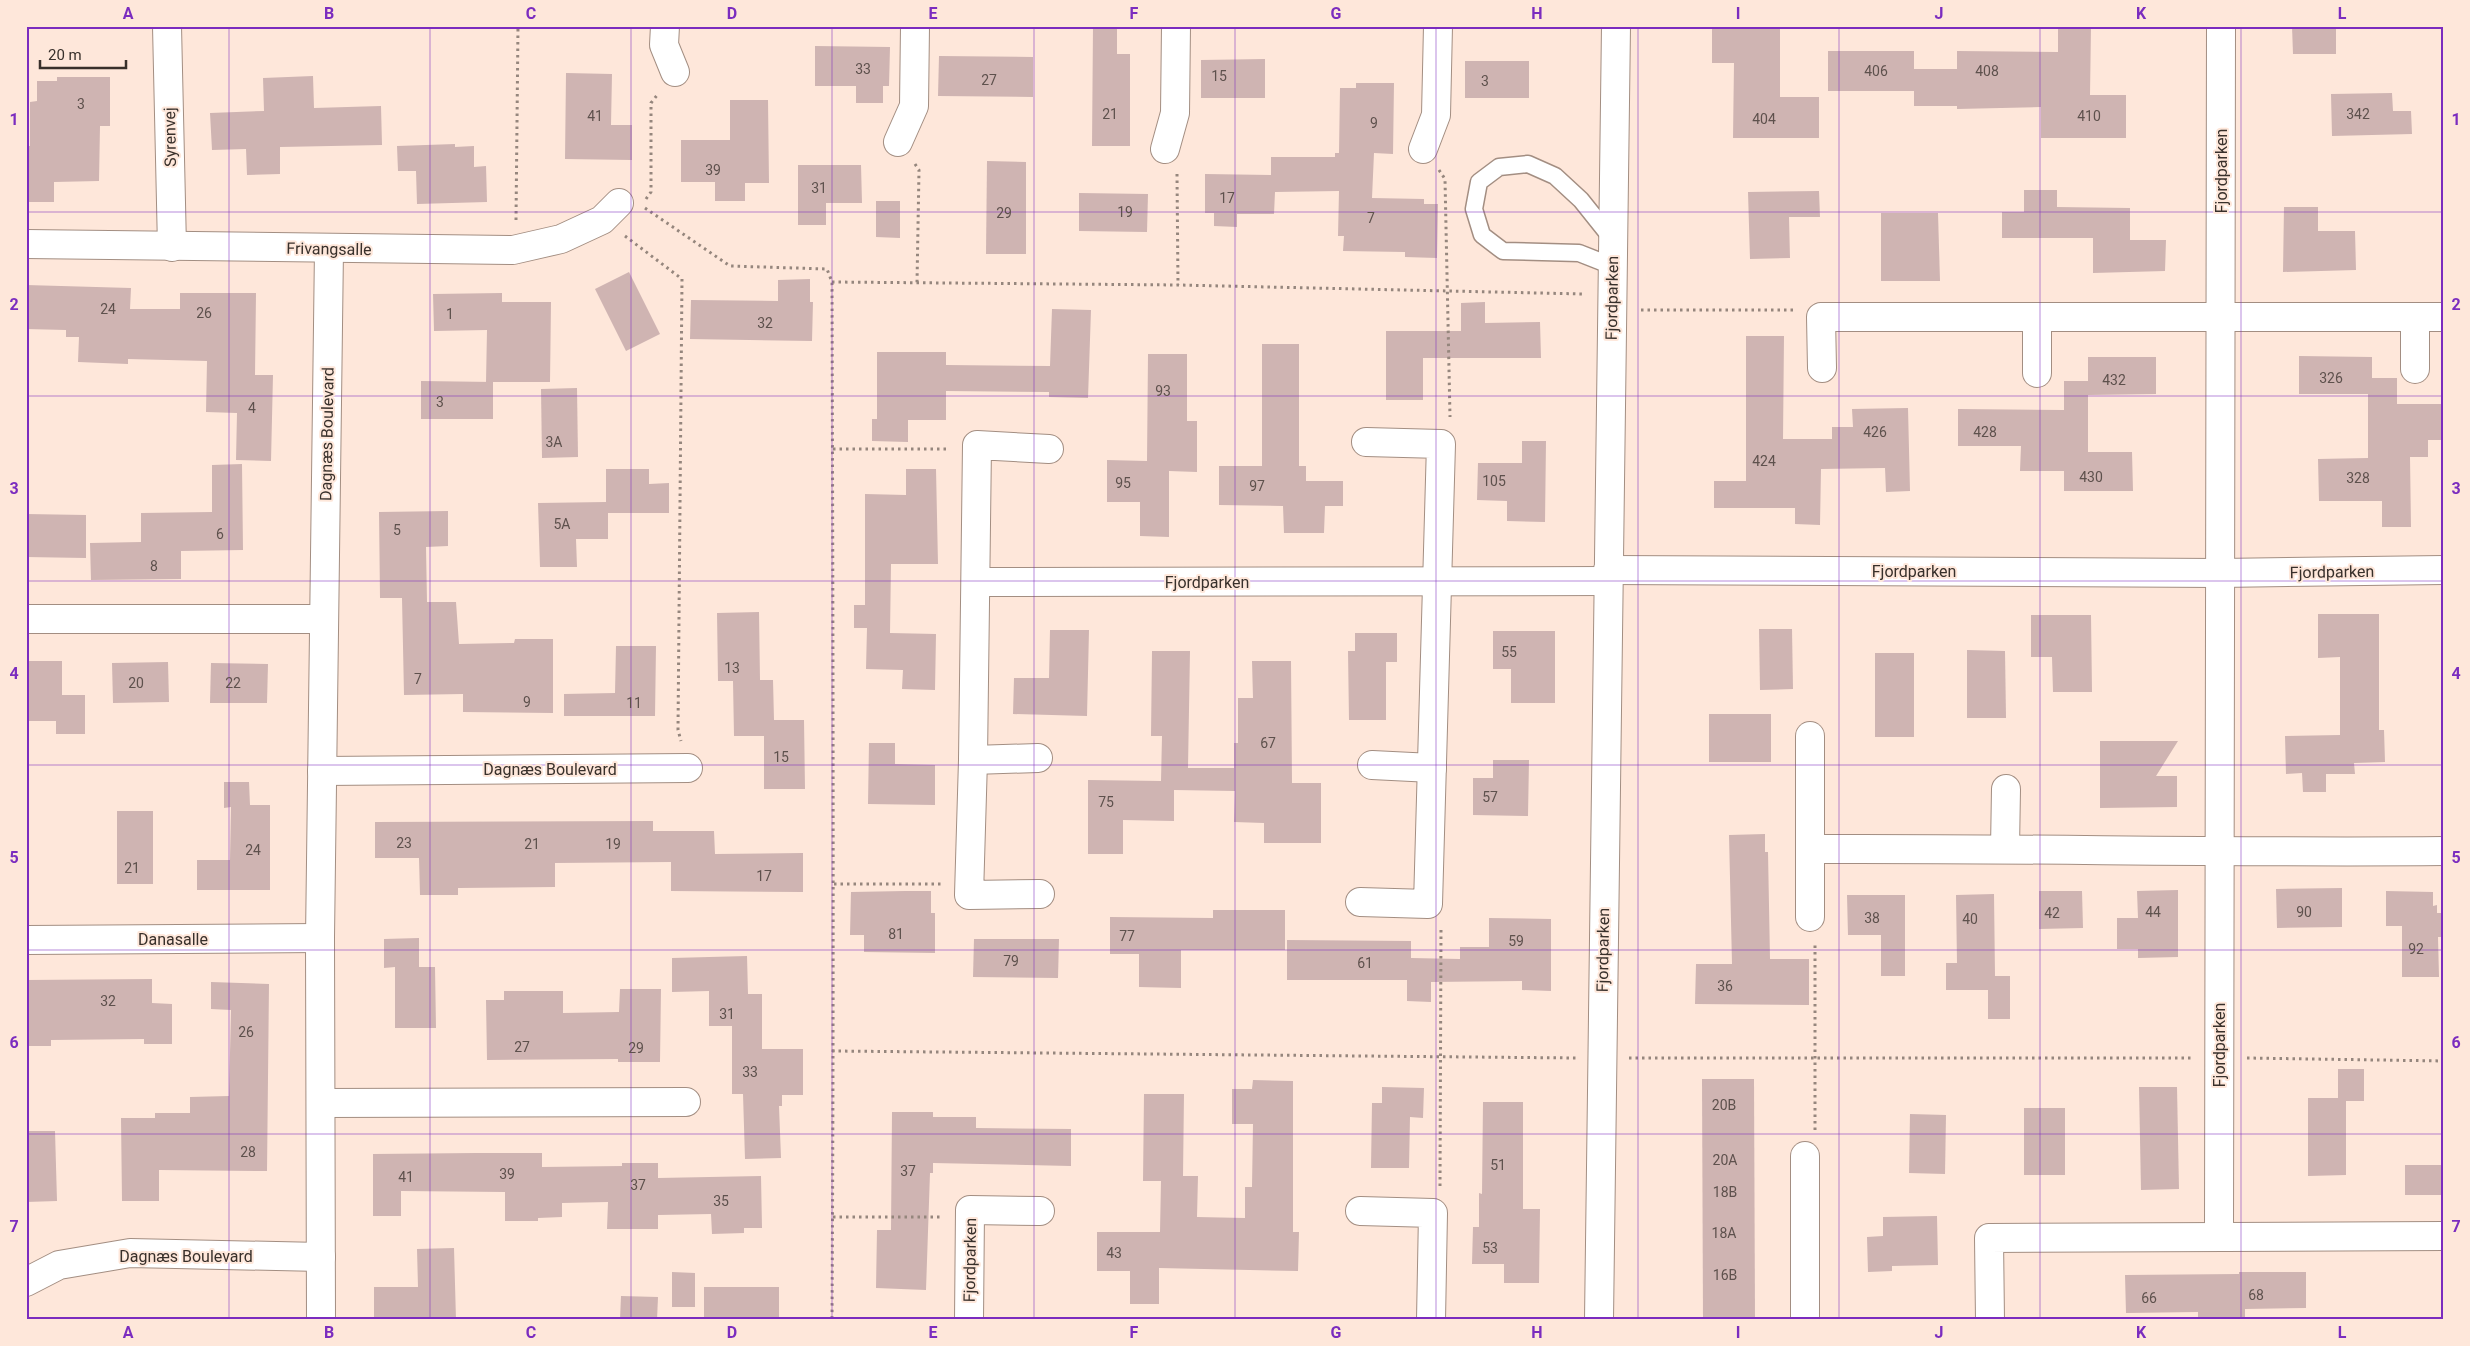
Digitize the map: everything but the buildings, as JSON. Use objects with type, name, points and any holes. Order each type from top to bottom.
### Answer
[{"type":"street","name":"Syrenvej","points":[[167,26],[172,247]]},
{"type":"street","points":[[664,26],[664,45],[675,72]]},
{"type":"street","points":[[898,142],[914,106],[914,26]]},
{"type":"street","points":[[1165,149],[1175,113],[1176,26]]},
{"type":"street","points":[[1423,149],[1436,115],[1438,26]]},
{"type":"street","name":"Fjordparken","points":[[1600,1320],[1616,26]]},
{"type":"street","name":"Fjordparken","points":[[2219,1236],[2221,26]]},
{"type":"street","name":"Frivangsalle","points":[[26,244],[513,250],[561,239],[611,211]]},
{"type":"street","name":"Dagnæs Boulevard","points":[[321,1320],[320,938],[330,249]]},
{"type":"street","points":[[1822,368],[1822,317],[2444,317]]},
{"type":"street","points":[[2036,373],[2037,317]]},
{"type":"street","points":[[2415,317],[2415,369]]},
{"type":"street","points":[[1360,902],[1428,904],[1441,444],[1366,442]]},
{"type":"street","points":[[1040,894],[969,895],[973,760],[977,445],[1049,449]]},
{"type":"street","name":"Fjordparken","points":[[976,582],[1438,582],[1608,575],[2220,573],[2444,570]]},
{"type":"street","points":[[26,619],[324,619]]},
{"type":"street","points":[[1810,736],[1810,917]]},
{"type":"street","points":[[973,760],[1038,758]]},
{"type":"street","points":[[1372,765],[1432,768]]},
{"type":"street","name":"Dagnæs Boulevard","points":[[322,772],[688,768]]},
{"type":"street","points":[[2005,848],[2006,790]]},
{"type":"street","points":[[1811,849],[2005,848],[2220,853],[2444,851]]},
{"type":"street","name":"Danasalle","points":[[26,940],[320,938]]},
{"type":"street","points":[[321,1103],[686,1102]]},
{"type":"street","points":[[1805,1156],[1805,1320]]},
{"type":"street","name":"Fjordparken","points":[[969,1320],[970,1210],[1040,1211]]},
{"type":"street","points":[[1360,1211],[1433,1213],[1431,1320]]},
{"type":"street","points":[[1990,1320],[1989,1238],[2444,1236]]},
{"type":"street","name":"Dagnæs Boulevard","points":[[26,1282],[59,1265],[130,1253],[321,1257]]},
{"type":"lane","points":[[1528,164],[1555,176],[1581,200],[1613,253],[1503,251],[1482,235],[1474,209],[1479,182],[1499,167],[1528,164]]},
{"type":"path","points":[[513,250],[516,221],[518,26]]},
{"type":"path","points":[[675,72],[651,103],[651,192],[641,205],[730,266],[827,269],[832,282],[834,884],[832,1320]]},
{"type":"path","points":[[898,142],[919,170],[917,282]]},
{"type":"path","points":[[1165,149],[1178,177],[1178,285]]},
{"type":"path","points":[[1423,149],[1445,179],[1450,416],[1441,444]]},
{"type":"path","points":[[611,211],[682,279],[678,730],[688,768]]},
{"type":"path","points":[[832,282],[1178,285],[1448,292],[1612,303],[1801,310],[1822,317]]},
{"type":"path","points":[[833,449],[962,449],[977,445]]},
{"type":"path","points":[[834,884],[953,884],[969,895]]},
{"type":"path","points":[[1428,904],[1441,919],[1440,1192],[1433,1213]]},
{"type":"path","points":[[1805,1156],[1815,1137],[1816,931],[1810,917]]},
{"type":"path","points":[[832,1051],[1602,1058],[2444,1061]]},
{"type":"path","points":[[833,1217],[952,1217],[970,1210]]}]
